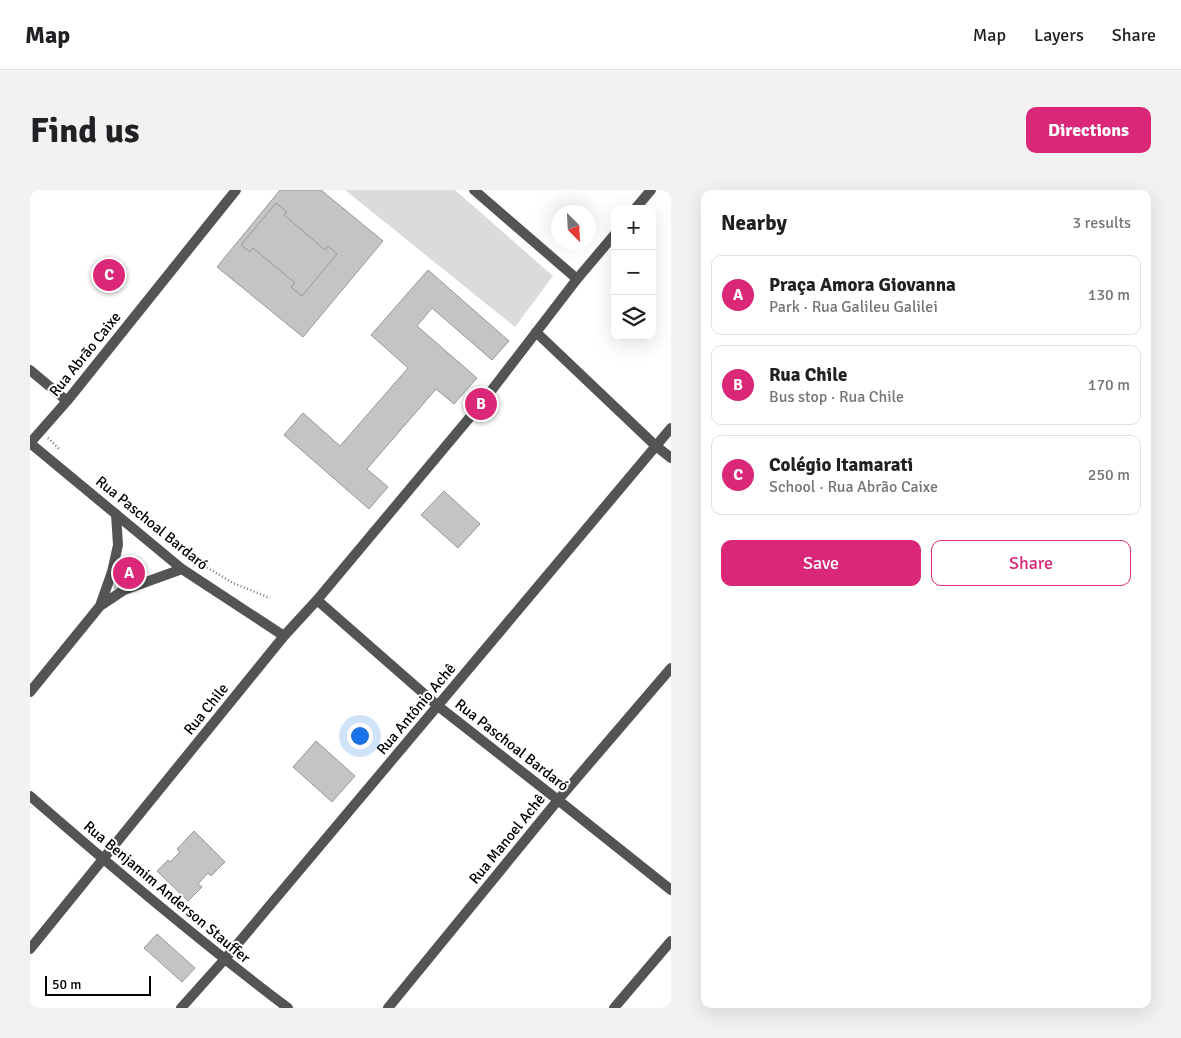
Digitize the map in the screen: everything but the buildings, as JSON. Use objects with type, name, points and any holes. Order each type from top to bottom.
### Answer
[{"type":"street","name":"Rua Abrão Caixe","points":[[30,443],[67,400],[236,190]]},
{"type":"street","points":[[474,190],[484,194],[577,279]]},
{"type":"street","points":[[638,205],[651,190]]},
{"type":"street","name":"Rua Chile","points":[[30,949],[284,636],[317,600],[481,404],[577,279],[611,239]]},
{"type":"street","points":[[536,332],[671,458]]},
{"type":"street","points":[[30,370],[67,400]]},
{"type":"street","name":"Rua Antônio Achê","points":[[181,1008],[224,960],[671,428]]},
{"type":"street","name":"Rua Paschoal Bardaró","points":[[30,443],[182,569],[284,636]]},
{"type":"street","points":[[100,606],[112,572],[118,545],[116,514]]},
{"type":"street","points":[[30,692],[100,606],[124,590],[182,569]]},
{"type":"street","name":"Rua Paschoal Bardaró","points":[[317,600],[438,706],[671,890]]},
{"type":"street","name":"Rua Manoel Achê","points":[[388,1008],[558,800],[671,668]]},
{"type":"street","name":"Rua Benjamim Anderson Stauffer","points":[[30,796],[224,960],[288,1008]]},
{"type":"street","points":[[614,1008],[671,940]]},
{"type":"path","points":[[41,430],[60,451]]},
{"type":"path","points":[[180,551],[232,583],[270,598]]},
{"type":"shaded area","points":[[345,190],[455,190],[553,276],[515,327]]},
{"type":"shaded area","points":[[133,556],[140,559],[144,567],[140,575],[116,591],[113,588],[119,569],[124,562]]},
{"type":"place","name":"Colégio Itamarati","points":[[109,275]]},
{"type":"place","name":"Rua Chile","points":[[481,404]]},
{"type":"place","name":"Praça Amora Giovanna","points":[[129,573]]}]
